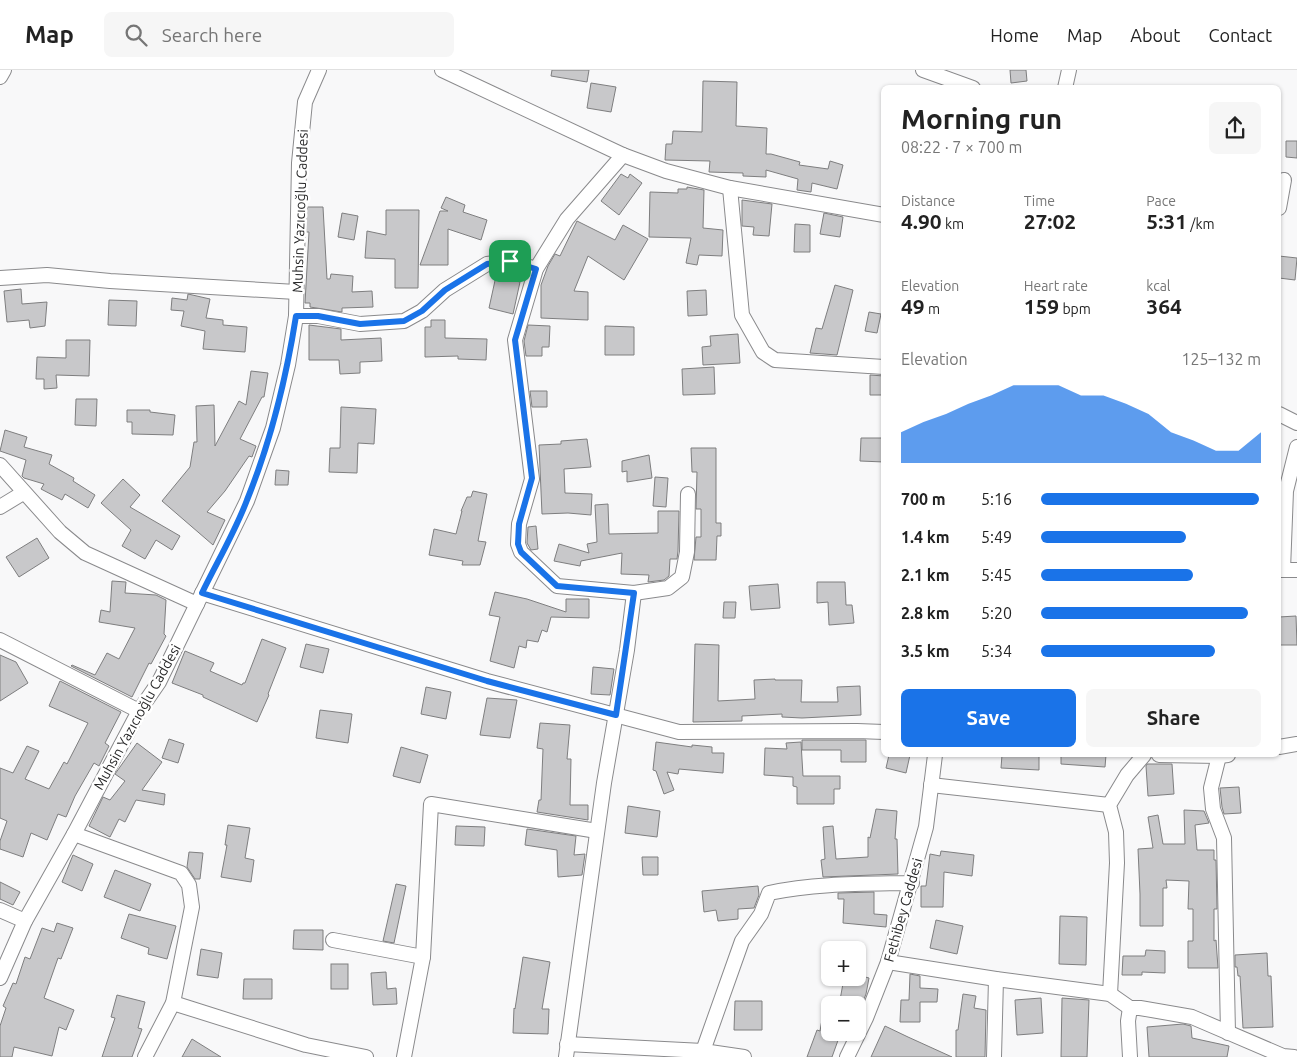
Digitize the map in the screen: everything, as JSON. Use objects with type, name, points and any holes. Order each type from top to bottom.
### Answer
[{"type":"street","points":[[0,77],[4,70]]},
{"type":"street","name":"Muhsin Yazıcıoğlu Caddesi","points":[[0,978],[25,921],[74,834],[139,711],[159,682],[247,501],[272,428],[288,365],[296,316],[300,163],[305,102],[319,70]]},
{"type":"street","points":[[442,70],[623,155],[666,171],[730,188],[881,214]]},
{"type":"street","points":[[923,70],[966,85]]},
{"type":"street","points":[[1066,85],[1069,70]]},
{"type":"street","points":[[623,155],[567,218],[536,269],[515,340],[532,478],[519,524],[518,544],[521,552],[557,586],[634,593],[668,588],[682,577],[687,552],[688,494]]},
{"type":"street","points":[[1281,201],[1287,180]]},
{"type":"street","points":[[730,188],[742,315],[762,352],[775,360],[881,367]]},
{"type":"street","points":[[296,316],[318,316],[360,324],[404,321],[422,311],[445,290],[487,264],[510,261],[536,269]]},
{"type":"street","points":[[0,278],[47,275],[110,281],[296,292]]},
{"type":"street","points":[[1281,415],[1297,423]]},
{"type":"street","points":[[1286,570],[1286,491],[1297,447]]},
{"type":"street","points":[[0,465],[23,493],[60,532],[85,553],[200,598],[487,681],[679,732],[857,730],[881,732]]},
{"type":"street","points":[[0,507],[23,493]]},
{"type":"street","points":[[634,593],[597,832],[567,1050],[703,1051],[744,1057]]},
{"type":"street","points":[[0,640],[139,711]]},
{"type":"street","points":[[1281,747],[1297,744]]},
{"type":"street","name":"Fethibey Caddesi","points":[[846,1057],[866,1018],[888,962],[912,883],[926,827],[935,757]]},
{"type":"street","points":[[1110,994],[1117,863],[1116,832],[1109,805],[1127,775],[1142,757]]},
{"type":"street","points":[[1224,757],[1211,788],[1213,810],[1224,838],[1228,1033]]},
{"type":"street","points":[[931,785],[1109,805]]},
{"type":"street","points":[[404,1057],[423,957],[431,804],[597,832]]},
{"type":"street","points":[[74,834],[181,873],[190,885],[192,907],[173,1003],[145,1057]]},
{"type":"street","points":[[703,1051],[742,941],[760,914],[769,893],[831,884],[912,883]]},
{"type":"street","points":[[0,910],[25,921]]},
{"type":"street","points":[[332,940],[423,957]]},
{"type":"street","points":[[888,962],[1110,994],[1130,1008],[1192,1017],[1282,1056],[1294,1057]]},
{"type":"street","points":[[994,1057],[996,979]]},
{"type":"street","points":[[173,1003],[306,1045],[366,1057]]},
{"type":"street","points":[[1130,1008],[1128,1021],[1130,1057]]},
{"type":"building","points":[[552,70],[589,70],[587,82],[551,76]]},
{"type":"building","points":[[1010,70],[1026,70],[1027,81],[1011,83]]},
{"type":"building","points":[[703,81],[737,82],[736,126],[767,128],[766,154],[800,162],[799,165],[828,169],[830,161],[843,165],[837,189],[812,183],[811,192],[797,190],[798,179],[766,170],[766,177],[743,176],[743,173],[709,172],[710,161],[665,160],[666,144],[672,144],[673,131],[702,132]]},
{"type":"building","points":[[591,83],[616,87],[611,112],[587,108]]},
{"type":"building","points":[[1286,141],[1297,141],[1297,158],[1286,157]]},
{"type":"building","points":[[621,174],[628,178],[630,174],[642,183],[619,215],[601,201]]},
{"type":"building","points":[[687,187],[704,190],[703,228],[723,230],[722,256],[699,255],[697,265],[686,263],[691,238],[649,237],[650,192],[678,193],[678,189],[687,189]]},
{"type":"building","points":[[446,197],[465,205],[463,212],[487,220],[481,240],[448,229],[448,265],[420,265],[440,211],[448,211],[441,208]]},
{"type":"building","points":[[742,200],[772,204],[769,236],[753,235],[754,227],[742,226]]},
{"type":"building","points":[[307,207],[323,207],[327,279],[330,279],[331,274],[353,276],[352,292],[372,291],[373,307],[342,308],[342,312],[310,307],[310,303],[305,303],[309,232],[306,232]]},
{"type":"building","points":[[386,210],[419,210],[418,288],[395,288],[395,259],[365,258],[367,231],[386,235]]},
{"type":"building","points":[[342,213],[358,216],[354,240],[338,237]]},
{"type":"building","points":[[824,213],[843,217],[840,237],[820,234]]},
{"type":"building","points":[[577,221],[615,240],[623,225],[648,239],[624,280],[588,256],[574,291],[588,292],[588,320],[541,318],[541,285],[548,266],[555,254],[560,256]]},
{"type":"building","points":[[795,224],[810,225],[810,252],[794,252]]},
{"type":"building","points":[[1281,256],[1297,258],[1295,280],[1281,278]]},
{"type":"building","points":[[496,276],[520,282],[513,314],[489,308]]},
{"type":"building","points":[[835,285],[853,290],[837,355],[810,353],[816,328],[822,329]]},
{"type":"building","points":[[21,289],[22,304],[47,302],[45,326],[30,328],[29,320],[7,322],[4,291]]},
{"type":"building","points":[[706,290],[707,315],[688,316],[687,291]]},
{"type":"building","points":[[188,294],[210,299],[206,318],[223,320],[223,325],[247,327],[245,352],[203,349],[205,331],[181,326],[184,311],[171,310],[172,298],[187,300]]},
{"type":"building","points":[[109,300],[137,301],[136,326],[108,325]]},
{"type":"building","points":[[869,312],[881,314],[877,333],[865,331]]},
{"type":"building","points":[[431,320],[445,320],[445,338],[487,339],[486,360],[458,359],[458,356],[425,357],[425,327],[431,327]]},
{"type":"building","points":[[309,325],[341,329],[341,340],[381,338],[382,361],[360,362],[360,373],[340,374],[339,360],[309,360]]},
{"type":"building","points":[[528,325],[550,326],[549,347],[542,347],[542,356],[526,356],[524,341]]},
{"type":"building","points":[[605,326],[634,327],[634,355],[605,355]]},
{"type":"building","points":[[738,334],[740,363],[703,365],[702,347],[711,346],[710,336]]},
{"type":"building","points":[[66,340],[90,340],[89,376],[56,375],[57,388],[44,389],[44,379],[36,379],[37,357],[66,358]]},
{"type":"building","points":[[714,367],[715,394],[683,395],[682,369]]},
{"type":"building","points":[[251,371],[268,373],[264,397],[262,397],[240,439],[256,446],[252,457],[249,456],[225,491],[207,512],[225,520],[213,545],[162,501],[190,467],[194,442],[197,442],[196,406],[214,405],[215,446],[239,401],[246,405]]},
{"type":"building","points":[[870,375],[881,376],[881,395],[870,395]]},
{"type":"building","points":[[530,391],[547,391],[547,407],[532,407]]},
{"type":"building","points":[[76,399],[97,399],[96,426],[75,425]]},
{"type":"building","points":[[341,407],[376,409],[374,444],[358,443],[357,473],[329,472],[330,448],[340,448]]},
{"type":"building","points":[[127,410],[150,410],[150,412],[175,415],[173,435],[132,434],[132,422],[127,422]]},
{"type":"building","points":[[5,430],[27,437],[24,447],[52,455],[49,464],[74,478],[73,481],[95,495],[88,508],[65,494],[62,500],[41,489],[44,484],[24,478],[22,476],[26,460],[0,451]]},
{"type":"building","points":[[861,438],[881,438],[881,462],[860,461]]},
{"type":"building","points":[[587,439],[591,467],[564,469],[565,493],[592,494],[591,515],[568,513],[542,514],[539,445],[561,444],[561,441]]},
{"type":"building","points":[[691,448],[716,448],[716,523],[721,523],[721,536],[717,536],[716,560],[694,560],[696,537],[701,537],[701,509],[696,509],[697,472],[692,472]]},
{"type":"building","points":[[649,455],[652,478],[627,482],[627,471],[622,472],[622,461]]},
{"type":"building","points":[[276,470],[289,471],[288,485],[275,485]]},
{"type":"building","points":[[655,477],[668,478],[666,507],[653,506]]},
{"type":"building","points":[[123,479],[140,495],[130,507],[180,536],[172,550],[156,540],[145,559],[122,546],[131,530],[101,503]]},
{"type":"building","points":[[473,491],[487,494],[478,541],[486,542],[480,565],[462,565],[463,561],[429,555],[434,529],[456,534],[461,511],[467,497],[471,497]]},
{"type":"building","points":[[608,504],[609,534],[658,533],[658,511],[679,511],[677,559],[670,559],[669,576],[664,580],[648,582],[649,575],[621,574],[622,553],[581,561],[580,566],[554,561],[559,544],[589,553],[587,544],[597,542],[595,505]]},
{"type":"building","points":[[536,526],[538,549],[531,550],[527,543],[528,527]]},
{"type":"building","points":[[37,538],[49,558],[19,577],[6,557]]},
{"type":"building","points":[[112,581],[126,582],[125,593],[156,595],[166,600],[164,634],[166,636],[151,664],[149,663],[132,697],[71,666],[95,675],[107,653],[119,659],[135,628],[99,622],[101,610],[110,612]]},
{"type":"building","points":[[817,582],[845,582],[846,605],[852,605],[854,623],[829,625],[828,602],[817,603]]},
{"type":"building","points":[[778,584],[780,608],[751,610],[749,586]]},
{"type":"building","points":[[495,592],[527,599],[566,612],[566,599],[589,599],[589,618],[551,617],[547,632],[542,630],[538,642],[527,640],[526,648],[519,646],[514,668],[490,661],[500,617],[489,615]]},
{"type":"building","points":[[724,602],[736,602],[735,618],[723,618]]},
{"type":"building","points":[[1296,616],[1297,645],[1281,645],[1281,617]]},
{"type":"building","points":[[262,639],[286,648],[257,722],[203,697],[203,695],[172,683],[185,651],[214,663],[210,671],[242,685],[245,683]]},
{"type":"building","points":[[306,644],[329,649],[323,673],[300,667]]},
{"type":"building","points":[[695,644],[719,645],[718,701],[755,699],[754,680],[802,680],[801,702],[838,702],[837,687],[860,686],[861,715],[802,718],[782,717],[782,714],[742,716],[742,721],[693,722]]},
{"type":"building","points":[[0,655],[16,662],[28,683],[0,701]]},
{"type":"building","points":[[593,667],[614,669],[610,695],[591,694]]},
{"type":"building","points":[[60,681],[121,712],[105,743],[109,746],[99,766],[94,763],[75,796],[66,817],[58,814],[47,840],[31,833],[23,857],[0,849],[0,841],[7,821],[0,818],[0,768],[13,773],[27,746],[39,751],[25,779],[49,789],[64,762],[67,764],[88,723],[49,706]]},
{"type":"building","points":[[426,687],[451,692],[446,719],[421,714]]},
{"type":"building","points":[[487,698],[517,700],[510,738],[480,735]]},
{"type":"building","points":[[320,710],[352,714],[348,743],[316,738]]},
{"type":"building","points":[[540,723],[570,725],[567,759],[571,759],[570,805],[588,805],[588,820],[537,812],[539,800],[541,800],[543,749],[537,748]]},
{"type":"building","points":[[169,739],[184,744],[178,763],[162,758]]},
{"type":"building","points":[[802,740],[866,740],[866,762],[841,762],[841,750],[802,750]]},
{"type":"building","points":[[656,742],[692,747],[692,745],[712,747],[712,753],[724,753],[723,773],[679,769],[678,774],[667,772],[674,790],[664,794],[656,771],[653,770]]},
{"type":"building","points":[[801,742],[803,776],[840,776],[840,789],[834,789],[834,804],[797,804],[797,787],[793,786],[793,777],[764,775],[765,748],[787,749],[786,743]]},
{"type":"building","points":[[137,743],[162,762],[142,790],[165,794],[164,805],[136,800],[125,822],[119,819],[110,837],[89,826],[103,797],[110,800],[125,781],[115,774]]},
{"type":"building","points":[[401,747],[428,755],[420,783],[393,776]]},
{"type":"building","points":[[889,757],[910,757],[906,773],[886,768]]},
{"type":"building","points":[[1002,757],[1039,757],[1039,770],[1001,768]]},
{"type":"building","points":[[1061,757],[1106,757],[1105,767],[1061,764]]},
{"type":"building","points":[[1147,764],[1172,764],[1174,794],[1148,796]]},
{"type":"building","points":[[1239,787],[1241,813],[1224,814],[1220,788]]},
{"type":"building","points":[[628,806],[660,811],[657,837],[625,833]]},
{"type":"building","points":[[876,809],[897,811],[895,839],[897,839],[898,874],[823,877],[821,860],[825,859],[823,827],[833,826],[836,859],[868,857],[868,837],[870,838]]},
{"type":"building","points":[[1184,810],[1204,811],[1209,823],[1195,825],[1197,850],[1214,850],[1214,860],[1216,860],[1217,909],[1214,909],[1214,941],[1216,940],[1218,968],[1188,968],[1188,941],[1193,941],[1193,909],[1188,909],[1189,881],[1166,880],[1167,888],[1163,888],[1163,926],[1140,926],[1138,849],[1153,848],[1148,817],[1158,815],[1163,844],[1185,844]]},
{"type":"building","points":[[228,825],[250,828],[245,858],[254,860],[251,882],[221,877],[227,845],[225,845]]},
{"type":"building","points":[[456,826],[485,827],[484,846],[455,845]]},
{"type":"building","points":[[527,829],[576,836],[574,855],[585,854],[582,875],[558,877],[557,850],[525,845]]},
{"type":"building","points":[[941,851],[974,855],[972,876],[944,872],[943,907],[921,907],[921,886],[926,886],[930,854],[940,856]]},
{"type":"building","points":[[189,852],[203,853],[200,879],[195,879],[187,867]]},
{"type":"building","points":[[73,855],[93,864],[82,891],[62,882]]},
{"type":"building","points":[[642,857],[658,857],[658,875],[643,875]]},
{"type":"building","points":[[115,870],[151,884],[140,911],[104,897]]},
{"type":"building","points":[[0,882],[20,892],[13,905],[0,899]]},
{"type":"building","points":[[396,884],[406,886],[394,943],[383,941]]},
{"type":"building","points":[[758,886],[759,895],[754,908],[738,909],[738,919],[718,921],[716,910],[704,912],[702,891]]},
{"type":"building","points":[[874,892],[874,914],[887,915],[886,927],[843,923],[844,899],[838,899],[838,893]]},
{"type":"building","points":[[129,914],[176,926],[167,959],[148,954],[149,948],[121,938]]},
{"type":"building","points":[[1060,916],[1087,917],[1086,965],[1059,964]]},
{"type":"building","points":[[936,920],[963,926],[957,954],[930,948]]},
{"type":"building","points":[[57,923],[73,928],[61,959],[58,958],[44,998],[74,1010],[66,1030],[59,1027],[52,1056],[14,1047],[12,1057],[0,1057],[0,1026],[6,1008],[3,1006],[13,983],[16,984],[25,957],[30,959],[42,928],[54,932]]},
{"type":"building","points":[[294,930],[323,930],[323,950],[293,949]]},
{"type":"building","points":[[201,949],[222,953],[218,978],[197,975]]},
{"type":"building","points":[[1146,950],[1165,951],[1165,973],[1142,972],[1142,975],[1122,975],[1123,956],[1145,956]]},
{"type":"building","points":[[1267,953],[1268,976],[1271,976],[1273,1027],[1243,1028],[1240,976],[1238,976],[1237,967],[1235,967],[1235,955]]},
{"type":"building","points":[[523,957],[550,962],[542,1009],[549,1009],[548,1034],[513,1033],[514,1008]]},
{"type":"building","points":[[331,964],[348,964],[348,989],[331,989]]},
{"type":"building","points":[[386,972],[387,989],[396,988],[397,1004],[373,1005],[371,973]]},
{"type":"building","points":[[910,974],[920,976],[920,988],[938,989],[937,1002],[920,1002],[920,1022],[900,1022],[901,1000],[909,1000]]},
{"type":"building","points":[[866,977],[869,978],[865,996],[841,996],[843,986],[866,986]]},
{"type":"building","points":[[244,979],[272,979],[272,999],[243,999]]},
{"type":"building","points":[[963,994],[976,996],[974,1008],[986,1010],[985,1057],[956,1057],[956,1030],[958,1030]]},
{"type":"building","points":[[117,995],[145,1002],[138,1028],[142,1029],[132,1057],[102,1057],[115,1018],[111,1017]]},
{"type":"building","points":[[1041,998],[1043,1033],[1017,1035],[1015,1000]]},
{"type":"building","points":[[1062,998],[1089,1000],[1087,1057],[1061,1057]]},
{"type":"building","points":[[735,1001],[762,1001],[762,1030],[734,1030]]},
{"type":"building","points":[[1183,1024],[1191,1026],[1192,1038],[1229,1046],[1227,1057],[1149,1057],[1147,1027]]},
{"type":"building","points":[[821,1025],[821,1041],[838,1041],[832,1057],[807,1057],[817,1030],[820,1031]]},
{"type":"building","points":[[885,1026],[908,1037],[952,1057],[871,1057]]},
{"type":"building","points":[[192,1039],[221,1057],[182,1057]]},
{"type":"route","points":[[510,261],[536,269],[515,340],[532,478],[519,524],[518,544],[521,552],[557,586],[634,593],[616,715],[487,681],[202,593],[247,501],[272,428],[288,365],[296,316],[318,316],[360,324],[404,321],[422,311],[445,290],[487,264],[510,261]]}]
